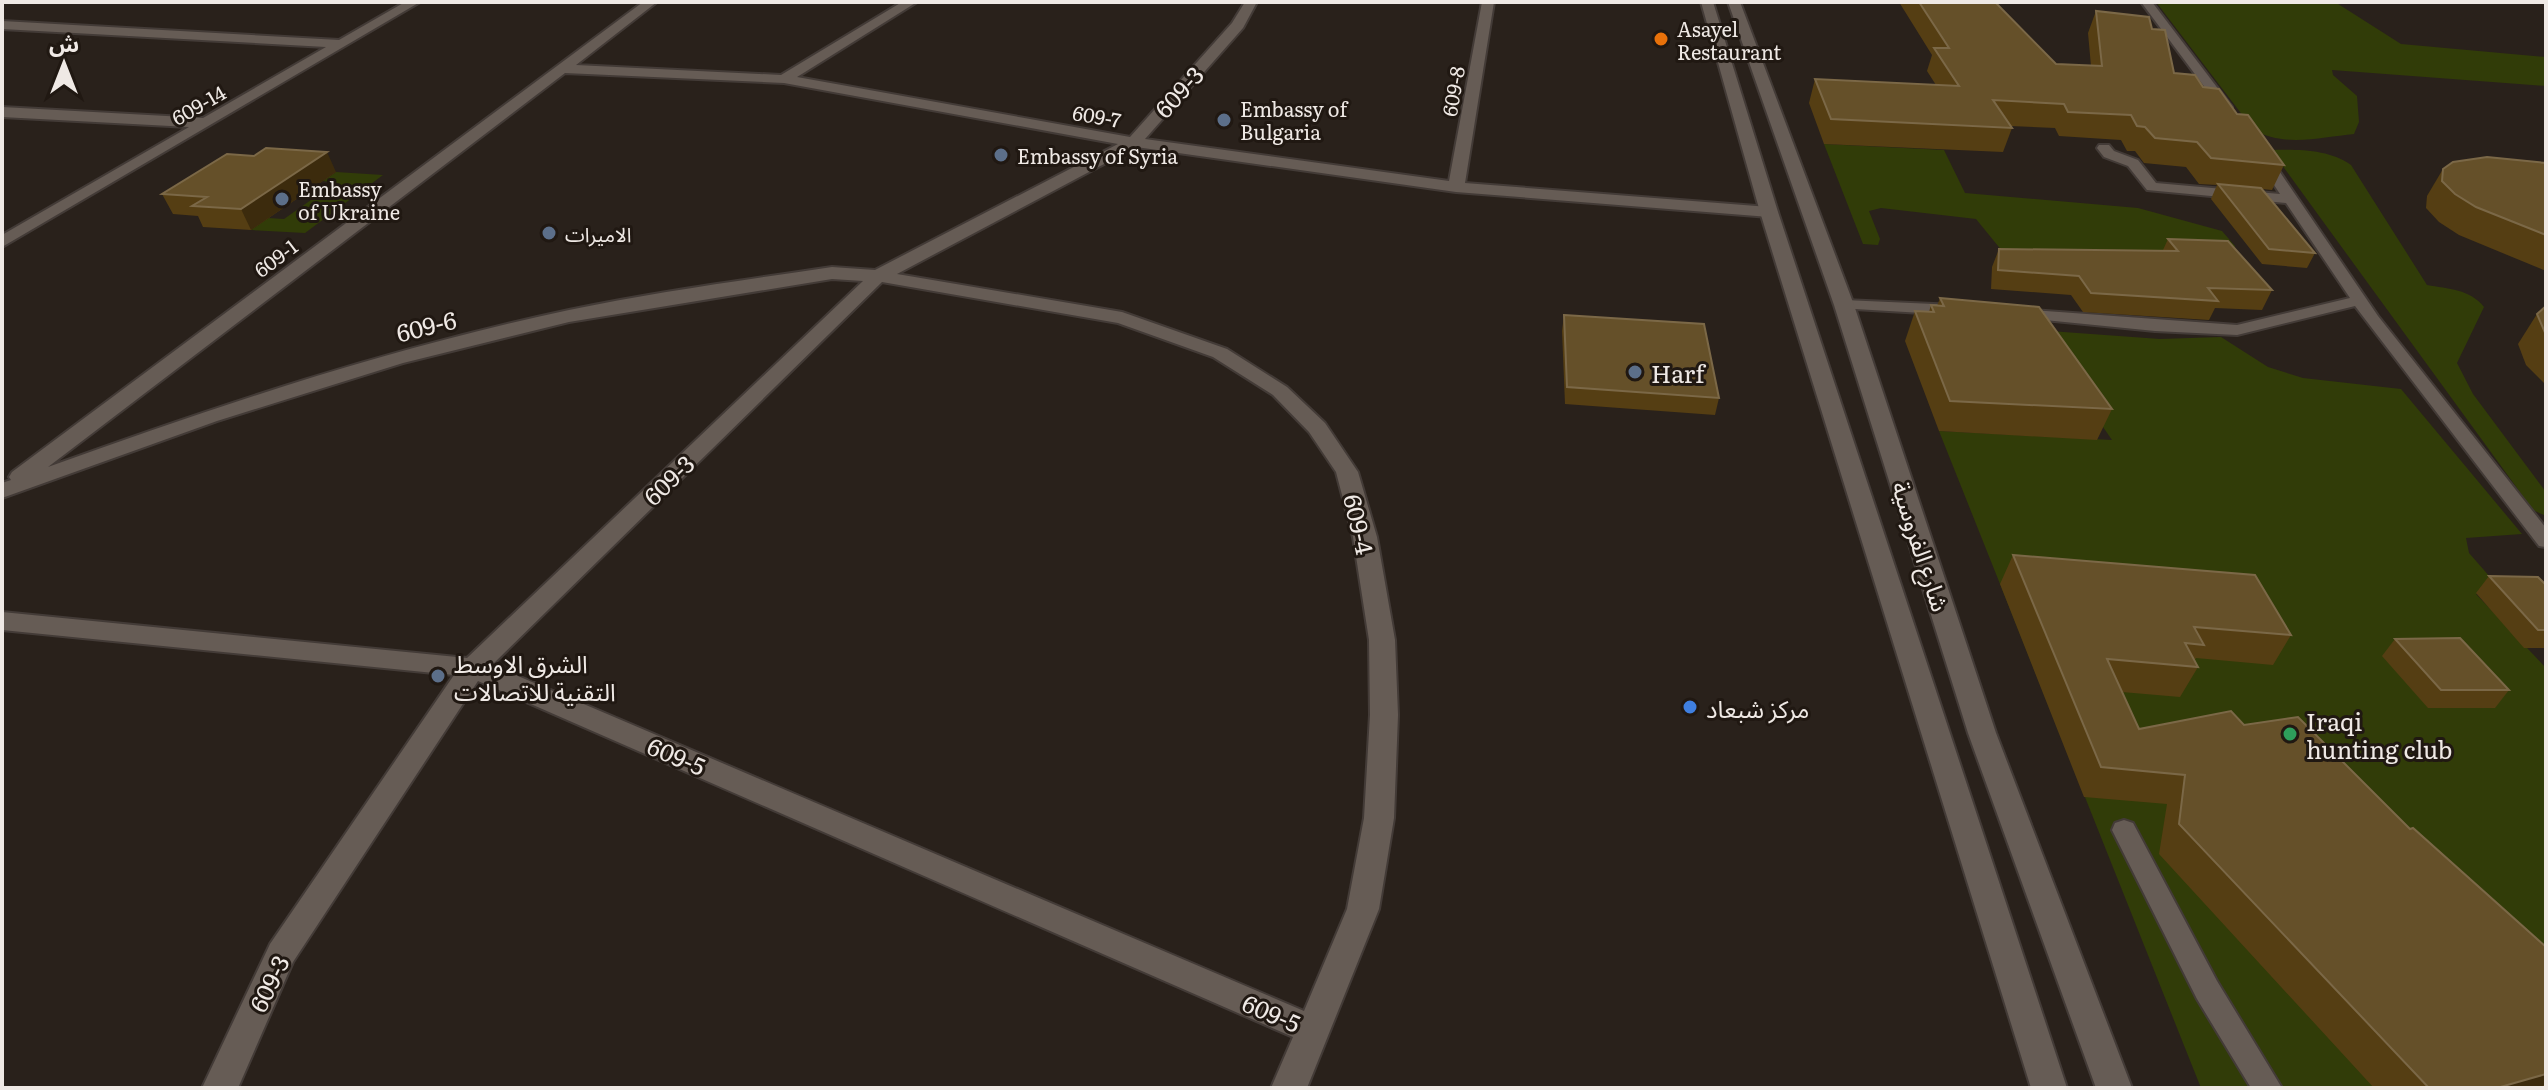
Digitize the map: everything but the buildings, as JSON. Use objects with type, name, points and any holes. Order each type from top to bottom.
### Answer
[{"type":"street","name":"609-14","points":[[2,242],[11,230],[414,2]]},
{"type":"street","name":"609-1","points":[[2,490],[651,2]]},
{"type":"street","points":[[784,79],[911,2]]},
{"type":"street","name":"609-3","points":[[220,1088],[281,954],[473,668],[878,276],[1134,142],[1238,25],[1251,2]]},
{"type":"street","name":"609-8","points":[[1456,187],[1488,2]]},
{"type":"street","name":"شارع الفروسية","points":[[1707,2],[1769,212],[2049,1088]]},
{"type":"street","name":"شارع الفروسية","points":[[1734,2],[1844,305],[1982,733],[2114,1088]]},
{"type":"street","points":[[2,25],[341,44]]},
{"type":"street","points":[[1728,66],[1756,68]]},
{"type":"street","name":"609-7","points":[[562,69],[784,79],[1134,142],[1456,187],[1769,212]]},
{"type":"street","points":[[2,112],[205,123]]},
{"type":"street","name":"609-6","points":[[2,490],[209,416],[396,359],[569,316],[832,273],[878,276]]},
{"type":"street","name":"609-4","points":[[878,276],[1122,318],[1220,353],[1280,391],[1317,428],[1347,472],[1365,537],[1382,640],[1384,715],[1379,818],[1363,909],[1289,1088]]},
{"type":"street","name":"609-5","points":[[2,621],[473,668],[1315,1031]]},
{"type":"lane","points":[[2146,2],[2238,123]]},
{"type":"lane","points":[[2104,148],[2109,154],[2133,163],[2152,187],[2174,205]]},
{"type":"lane","points":[[2257,149],[2360,300],[2546,541]]},
{"type":"lane","points":[[2152,187],[2292,199]]},
{"type":"lane","points":[[2009,313],[2237,330],[2360,300]]},
{"type":"lane","points":[[1844,305],[1977,311]]},
{"type":"lane","points":[[2124,830],[2180,942],[2267,1088]]},
{"type":"green space","points":[[2156,2],[2335,2],[2401,44],[2546,57],[2546,86],[2332,70],[2333,75],[2357,96],[2359,122],[2354,134],[2302,140],[2277,138],[2253,129]]},
{"type":"green space","points":[[1824,144],[1944,150],[1965,193],[2138,208],[2222,231],[2235,246],[2231,256],[2016,268],[1976,219],[1881,208],[1869,211],[1880,239],[1878,245],[1863,244]]},
{"type":"green space","points":[[2271,150],[2323,153],[2351,165],[2427,285],[2465,293],[2484,307],[2457,363],[2473,394],[2546,492],[2546,516],[2533,510]]},
{"type":"green space","points":[[336,172],[383,175],[305,233],[251,230],[268,218],[284,219],[335,183],[323,181]]},
{"type":"green space","name":"Iraqi hunting club","points":[[2036,330],[2160,339],[2221,337],[2268,367],[2303,378],[2401,389],[2522,534],[2466,538],[2469,553],[2505,594],[2476,594],[2546,668],[2546,1088],[2201,1088],[1939,431],[2112,440]]},
{"type":"place","name":"Asayel Restaurant","points":[[1661,39]]},
{"type":"place","name":"Embassy of Bulgaria","points":[[1224,120]]},
{"type":"place","name":"Embassy of Syria","points":[[1001,155]]},
{"type":"place","name":"Embassy of Ukraine","points":[[282,199]]},
{"type":"place","name":"الاميرات","points":[[549,233]]},
{"type":"place","name":"Harf","points":[[1635,372]]},
{"type":"place","name":"الشرق الاوسط التقنية للاتصالات","points":[[438,676]]},
{"type":"place","name":"مركز شبعاد","points":[[1690,707]]},
{"type":"place","name":"Iraqi hunting club","points":[[2290,734]]}]
